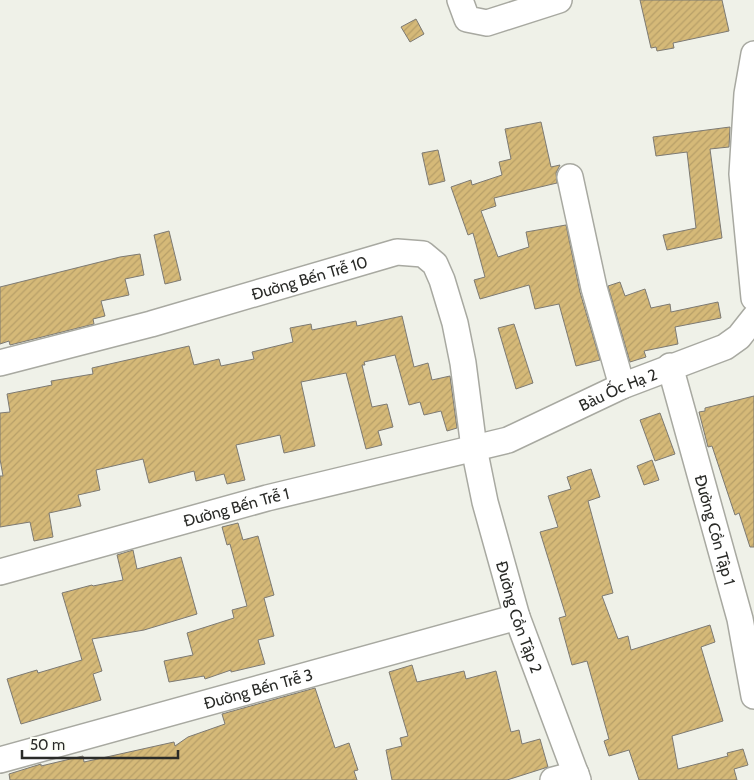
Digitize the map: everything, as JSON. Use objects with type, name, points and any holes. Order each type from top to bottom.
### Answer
[{"type":"street","points":[[460,0],[467,19],[488,23],[560,0]]},
{"type":"street","points":[[754,54],[746,94],[742,174],[754,298]]},
{"type":"street","points":[[570,177],[594,288],[622,386]]},
{"type":"street","name":"Đường Bến Trễ 10","points":[[0,363],[151,324],[397,252],[417,252],[435,264],[450,306],[463,364],[474,448]]},
{"type":"street","name":"Bàu Ốc Hạ 2","points":[[474,448],[508,440],[622,386],[670,366],[725,347],[739,337],[754,318]]},
{"type":"street","name":"Đường Cồn Tập 1","points":[[670,366],[740,619],[754,696]]},
{"type":"street","name":"Đường Bến Trễ 1","points":[[0,572],[267,498],[474,448]]},
{"type":"street","name":"Đường Cồn Tập 2","points":[[474,448],[485,502],[517,617],[569,778]]},
{"type":"street","name":"Đường Bến Trễ 3","points":[[0,760],[517,617]]},
{"type":"building","points":[[640,0],[722,0],[729,31],[673,43],[674,48],[657,51],[656,47],[651,48]]},
{"type":"building","points":[[416,19],[424,34],[410,42],[401,27]]},
{"type":"building","points":[[541,122],[551,167],[560,165],[556,173],[557,183],[494,198],[496,206],[481,211],[498,257],[529,247],[526,232],[566,225],[580,292],[600,360],[576,366],[559,304],[535,309],[529,285],[480,299],[474,280],[485,277],[473,233],[468,235],[451,187],[471,180],[472,185],[502,175],[499,162],[511,159],[505,129]]},
{"type":"building","points":[[730,127],[729,147],[710,149],[722,238],[667,250],[663,235],[696,228],[687,152],[656,156],[653,137]]},
{"type":"building","points":[[438,150],[445,181],[429,185],[422,153]]},
{"type":"building","points":[[169,231],[181,280],[165,284],[154,235]]},
{"type":"building","points":[[140,254],[144,275],[125,279],[129,295],[101,301],[105,316],[93,319],[94,324],[10,345],[9,341],[0,344],[0,287],[120,257]]},
{"type":"building","points":[[620,282],[625,296],[645,289],[651,308],[670,304],[671,312],[718,302],[721,318],[675,327],[678,344],[644,351],[646,357],[630,362],[608,286]]},
{"type":"building","points":[[402,316],[414,367],[428,363],[432,380],[450,376],[457,428],[447,431],[441,411],[424,415],[420,402],[409,405],[395,355],[364,362],[365,365],[362,365],[372,407],[387,404],[393,427],[378,431],[382,445],[366,449],[346,373],[301,382],[315,446],[284,453],[280,435],[236,445],[245,480],[227,484],[224,474],[196,481],[194,471],[149,483],[143,459],[96,470],[100,490],[78,495],[81,506],[49,513],[53,537],[34,541],[30,522],[0,527],[0,476],[3,476],[0,459],[0,413],[10,412],[7,394],[52,385],[51,381],[93,374],[92,368],[189,346],[194,365],[219,359],[221,366],[254,359],[252,352],[293,342],[290,328],[311,324],[312,330],[356,321],[357,326]]},
{"type":"building","points":[[514,324],[533,383],[516,389],[498,328]]},
{"type":"building","points":[[754,396],[754,547],[750,547],[739,513],[735,515],[712,446],[708,447],[699,412],[705,411],[705,408]]},
{"type":"building","points":[[660,413],[675,454],[655,461],[640,420]]},
{"type":"building","points":[[652,460],[659,480],[644,485],[637,466]]},
{"type":"building","points":[[591,469],[600,497],[588,501],[613,593],[602,596],[618,639],[628,636],[631,650],[710,625],[715,642],[701,647],[723,721],[672,736],[678,769],[728,756],[727,753],[743,749],[748,765],[734,769],[737,780],[639,780],[629,750],[609,756],[604,741],[609,739],[587,661],[572,665],[559,618],[566,616],[540,532],[558,527],[548,496],[571,489],[567,477]]},
{"type":"building","points":[[238,523],[243,540],[258,536],[274,595],[264,598],[274,636],[258,640],[265,664],[231,672],[231,670],[205,679],[204,676],[169,682],[164,661],[193,655],[187,633],[234,618],[232,610],[247,606],[230,544],[227,545],[222,527]]},
{"type":"building","points":[[133,550],[137,569],[181,557],[197,614],[144,630],[92,639],[102,671],[93,674],[101,700],[21,724],[7,679],[37,670],[38,673],[82,660],[62,593],[92,585],[123,580],[117,555]]},
{"type":"building","points":[[412,665],[417,682],[464,671],[466,679],[496,671],[511,732],[519,730],[522,744],[540,739],[548,767],[507,780],[392,780],[386,750],[402,746],[400,738],[408,736],[389,672]]},
{"type":"building","points":[[315,688],[335,748],[349,743],[358,770],[354,771],[357,780],[10,780],[9,774],[41,764],[41,766],[83,756],[84,762],[174,742],[175,746],[188,737],[225,724],[222,714]]}]
